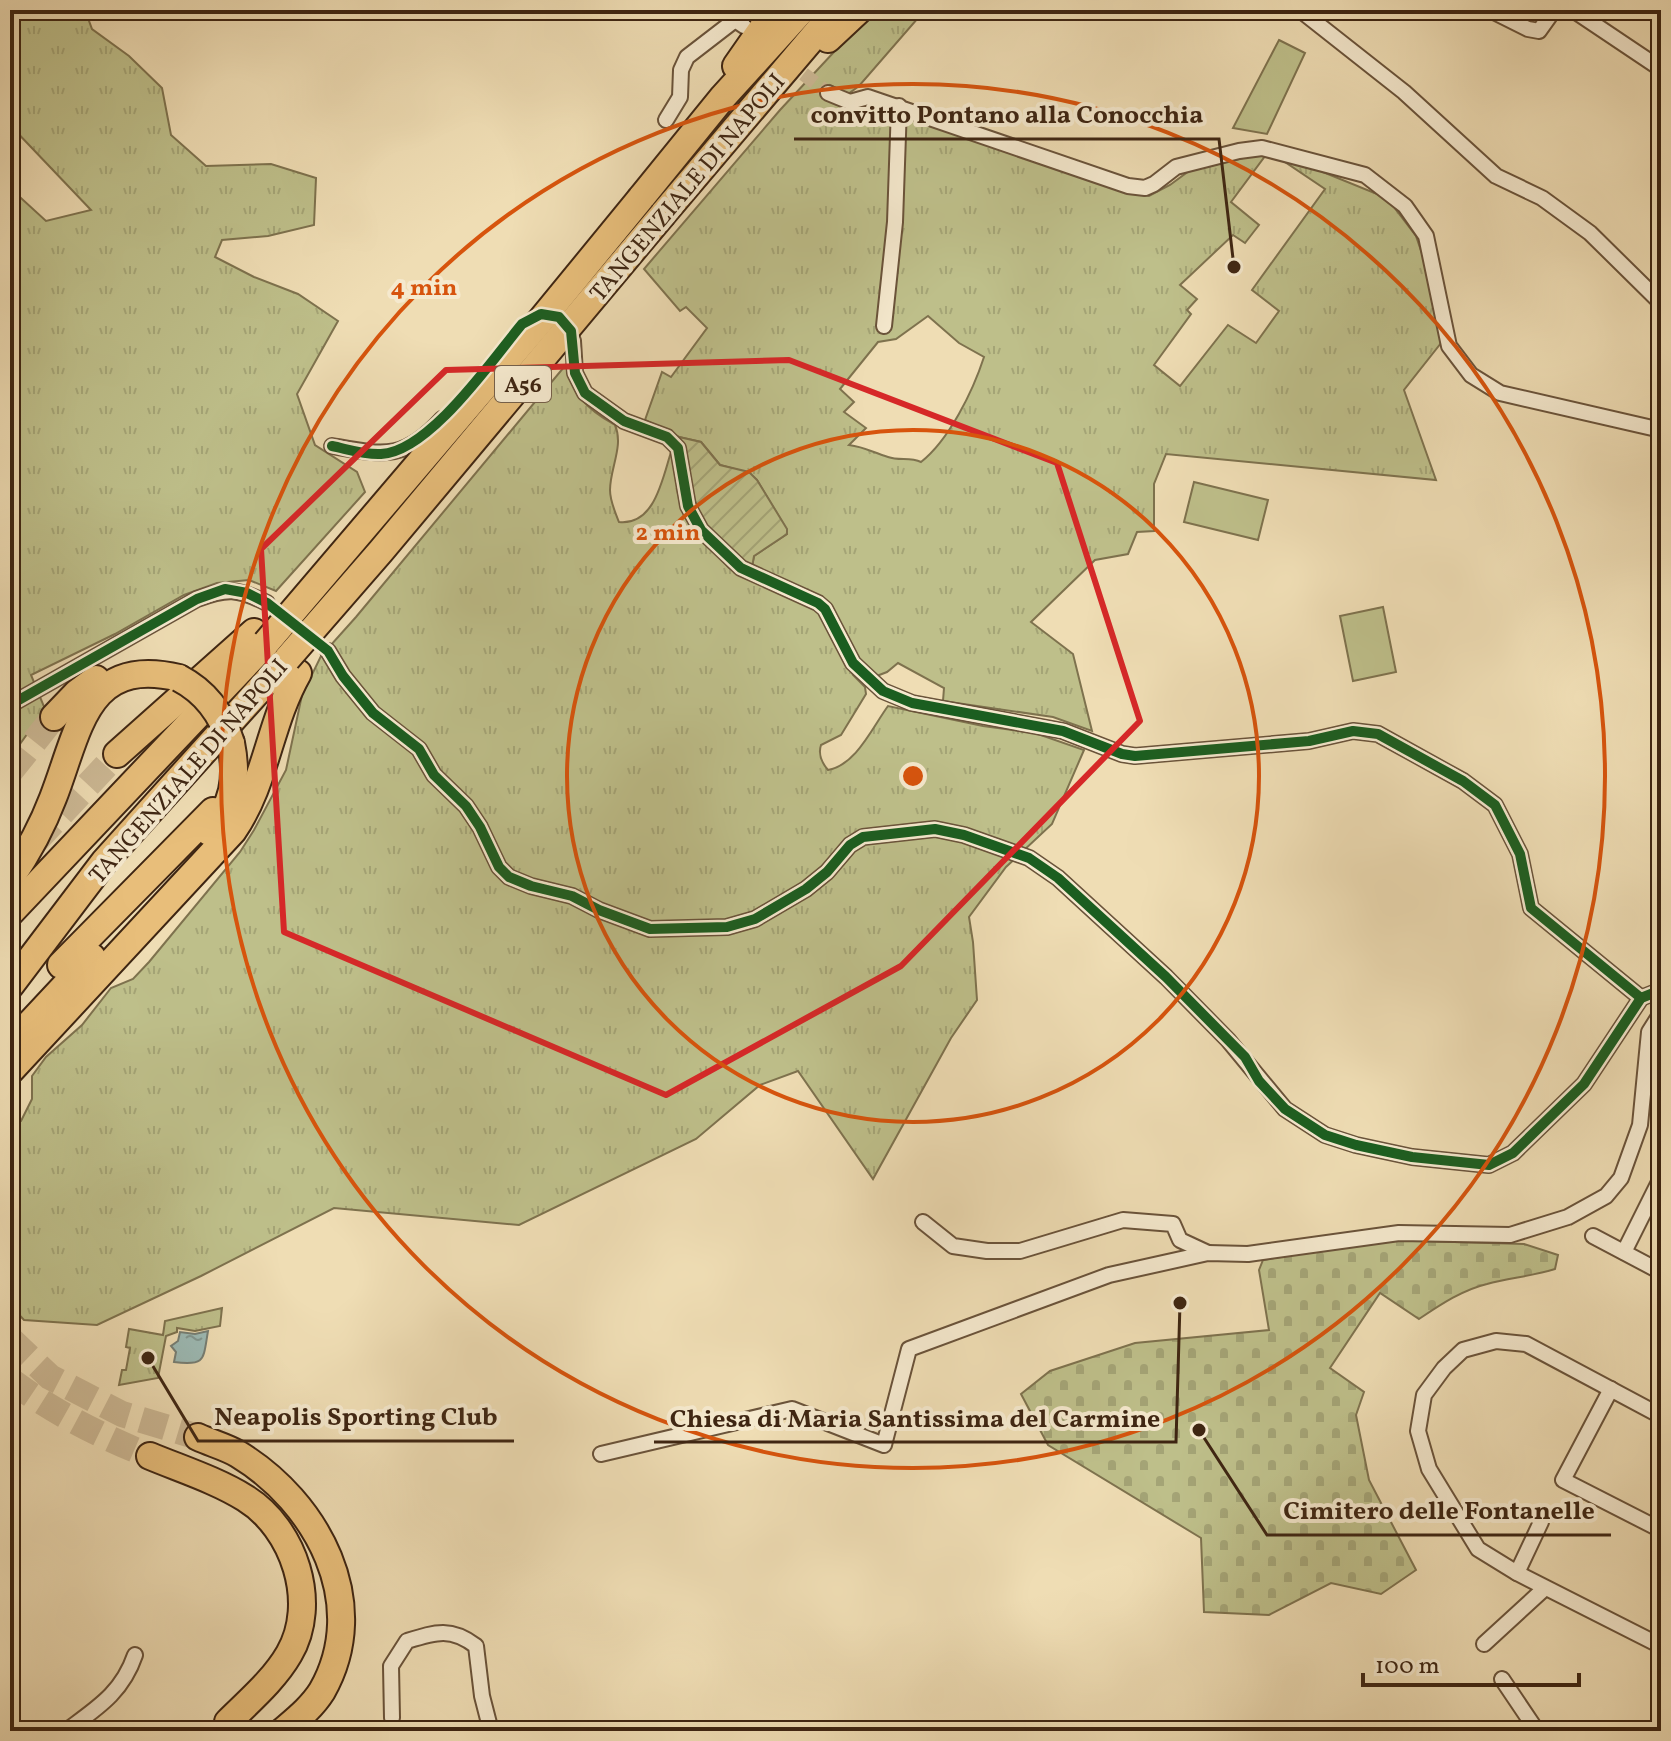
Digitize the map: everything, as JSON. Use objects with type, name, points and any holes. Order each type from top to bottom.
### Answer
[{"type":"highway","points":[[710,114],[746,49],[775,10]]},
{"type":"highway","name":"TANGENZIALE DI NAPOLI","points":[[10,986],[104,862],[276,652],[352,543],[710,114],[802,10]]},
{"type":"highway","name":"TANGENZIALE DI NAPOLI","points":[[10,913],[381,551],[836,10]]},
{"type":"highway","points":[[748,116],[859,10]]},
{"type":"highway","points":[[117,754],[276,652]]},
{"type":"highway","points":[[10,1071],[233,831],[255,793],[278,714],[276,652]]},
{"type":"highway","points":[[10,1045],[217,824],[235,785],[231,743],[216,709],[179,678],[156,669],[118,668],[92,682],[54,717]]},
{"type":"highway","points":[[10,879],[53,800],[83,715],[97,694],[114,680],[136,674],[163,674],[179,678]]},
{"type":"highway","points":[[10,1021],[99,925],[210,815],[227,784],[232,761],[231,743]]},
{"type":"highway","points":[[198,1437],[235,1453],[265,1473],[315,1529],[333,1565],[339,1593],[341,1629],[335,1658],[321,1692],[303,1715],[283,1731]]},
{"type":"highway","points":[[150,1456],[243,1496],[260,1508],[280,1532],[295,1565],[301,1589],[299,1633],[289,1655],[258,1693],[228,1722]]},
{"type":"street","points":[[1300,10],[1404,92],[1496,176],[1542,198],[1590,233],[1661,303]]},
{"type":"street","points":[[1490,10],[1528,29],[1539,31],[1554,10]]},
{"type":"street","points":[[1573,10],[1661,69]]},
{"type":"street","points":[[666,120],[680,97],[681,70],[687,57],[735,20],[744,26]]},
{"type":"street","points":[[828,93],[850,102],[868,97],[899,106],[1128,186],[1145,188],[1176,167],[1262,148],[1365,175],[1405,206],[1426,236],[1449,346],[1471,375],[1500,393],[1661,430]]},
{"type":"street","points":[[884,326],[895,222],[899,106]]},
{"type":"street","points":[[332,446],[379,455],[407,447],[439,423],[522,324],[541,314],[559,317],[571,331],[575,373],[585,393],[624,421],[667,437],[674,443],[681,457],[688,506],[701,530],[741,568],[825,609],[853,663],[883,691],[927,706],[1063,731],[1135,756],[1309,741],[1353,731],[1372,731],[1441,768],[1495,805],[1520,854],[1531,908],[1641,998]]},
{"type":"street","points":[[10,705],[197,599],[225,589],[247,593],[267,603]]},
{"type":"street","points":[[328,651],[343,676],[373,713],[419,749],[434,775],[466,806],[499,867],[509,877],[572,896],[650,929],[727,927],[755,919],[806,889],[827,872],[850,845],[863,837],[935,829],[1006,848],[1029,858],[1058,878],[1166,977],[1245,1057],[1259,1081],[1285,1109],[1325,1135],[1356,1145],[1412,1157],[1489,1165],[1513,1153],[1584,1084],[1641,998],[1661,990]]},
{"type":"street","points":[[601,1454],[792,1409],[884,1445],[909,1349],[1109,1275],[1208,1253],[1248,1254],[1399,1233],[1510,1235],[1568,1217],[1606,1196],[1621,1178],[1640,1125],[1649,1032],[1661,1013]]},
{"type":"street","points":[[1624,1252],[1661,1178]]},
{"type":"street","points":[[923,1222],[953,1246],[987,1251],[1020,1251],[1123,1220],[1173,1224],[1180,1240],[1208,1253]]},
{"type":"street","points":[[1593,1236],[1661,1272]]},
{"type":"street","points":[[1661,1416],[1526,1344],[1496,1341],[1463,1350],[1444,1368],[1424,1395],[1418,1431],[1429,1469],[1478,1549],[1545,1588],[1661,1646]]},
{"type":"street","points":[[1611,1389],[1563,1480],[1661,1530]]},
{"type":"street","points":[[1517,1573],[1541,1522]]},
{"type":"street","points":[[1484,1644],[1545,1588]]},
{"type":"street","points":[[392,1718],[391,1666],[407,1641],[437,1632],[462,1635],[476,1646],[482,1696],[491,1731]]},
{"type":"street","points":[[66,1731],[109,1699],[128,1676],[135,1655]]},
{"type":"street","points":[[1502,1679],[1537,1731]]},
{"type":"highlighted area","points":[[789,360],[1057,463],[1140,721],[901,966],[666,1095],[284,932],[261,549],[446,370]]},
{"type":"green space","points":[[10,10],[85,10],[92,29],[129,56],[162,88],[171,135],[206,166],[271,164],[316,178],[314,225],[268,236],[222,240],[215,257],[298,294],[338,321],[297,394],[315,445],[357,472],[365,492],[276,591],[249,580],[217,583],[184,595],[115,634],[31,675],[45,709],[10,758],[10,188],[46,221],[91,210],[10,125]]},
{"type":"green space","points":[[873,10],[925,10],[859,86],[848,94],[830,85],[822,95],[844,106],[880,106],[1117,188],[1149,196],[1189,171],[1268,152],[1231,202],[1259,225],[1245,243],[1233,235],[1180,285],[1197,299],[1187,310],[1191,314],[1154,365],[1180,386],[1228,325],[1256,343],[1279,311],[1252,290],[1325,189],[1285,162],[1286,157],[1387,198],[1416,236],[1430,277],[1441,343],[1404,390],[1436,480],[1166,454],[1154,484],[1154,531],[1137,532],[1128,554],[1095,560],[1031,622],[1073,654],[1092,731],[1053,717],[943,701],[944,688],[898,663],[874,677],[859,660],[829,606],[752,567],[754,556],[787,534],[757,480],[749,473],[720,465],[701,442],[679,437],[645,420],[662,372],[671,377],[707,328],[686,307],[680,311],[644,269],[780,110]],"holes":[[[928,316],[959,343],[984,357],[959,414],[931,453],[921,462],[892,458],[849,445],[866,428],[844,412],[854,402],[840,389],[878,342],[896,339]]]},
{"type":"green space","points":[[1279,40],[1305,53],[1267,134],[1233,128]]},
{"type":"green space","points":[[569,361],[573,383],[582,399],[615,425],[618,441],[610,490],[619,522],[632,521],[650,508],[672,449],[694,528],[729,568],[822,612],[853,675],[865,687],[866,694],[841,735],[821,745],[821,758],[828,770],[838,767],[855,753],[888,706],[983,726],[1035,733],[1084,750],[1052,824],[1006,867],[969,917],[977,1000],[951,1038],[873,1179],[798,1071],[760,1085],[696,1139],[519,1225],[334,1208],[97,1325],[24,1320],[10,1305],[10,1126],[21,1121],[32,1099],[32,1076],[46,1057],[82,1025],[111,988],[133,979],[149,962],[240,852],[286,770],[302,695],[321,656]]},
{"type":"green space","points":[[679,437],[701,442],[720,465],[749,472],[787,529],[787,534],[754,556],[752,567],[729,551],[704,523],[694,499]]},
{"type":"green space","points":[[1194,482],[1268,500],[1258,540],[1184,522]]},
{"type":"green space","points":[[1383,607],[1396,672],[1353,681],[1340,616]]},
{"type":"green space","points":[[1384,1240],[1524,1244],[1558,1255],[1555,1269],[1469,1290],[1419,1319],[1380,1293],[1330,1368],[1364,1392],[1356,1415],[1369,1480],[1416,1570],[1381,1594],[1331,1583],[1269,1615],[1204,1612],[1201,1538],[1048,1445],[1021,1394],[1050,1371],[1135,1343],[1269,1330],[1259,1270],[1263,1260]]},
{"type":"green space","points":[[222,1308],[220,1326],[195,1331],[177,1328],[177,1332],[166,1336],[158,1378],[119,1385],[122,1370],[126,1370],[130,1348],[126,1347],[129,1329],[163,1335],[165,1321]]},
{"type":"water","points":[[208,1331],[205,1349],[198,1362],[174,1362],[176,1352],[171,1346],[178,1341],[180,1332],[195,1334]]},
{"type":"tunnel","points":[[787,61],[828,93]]},
{"type":"tunnel","points":[[267,603],[328,651]]},
{"type":"tunnel","points":[[10,772],[54,717]]},
{"type":"tunnel","points":[[35,842],[117,754]]},
{"type":"tunnel","points":[[10,1339],[50,1377],[122,1414],[198,1437]]},
{"type":"tunnel","points":[[10,1380],[77,1422],[150,1456]]},
{"type":"cycle path","points":[[332,446],[375,454],[400,449],[419,438],[458,402],[522,324],[541,314],[559,317],[571,331],[575,373],[585,393],[624,421],[667,437],[678,448],[688,506],[701,530],[741,568],[825,609],[853,663],[883,691],[912,703],[1063,731],[1135,756],[1309,741],[1353,731],[1378,734],[1463,781],[1495,805],[1520,854],[1531,908],[1641,998]]},
{"type":"cycle path","points":[[10,705],[197,599],[225,589],[247,593],[267,603],[328,651],[343,676],[373,713],[419,749],[434,775],[466,806],[499,867],[509,877],[572,896],[650,929],[727,927],[755,919],[806,889],[827,872],[850,845],[863,837],[935,829],[964,835],[1029,858],[1058,878],[1166,977],[1245,1057],[1259,1081],[1285,1109],[1325,1135],[1412,1157],[1489,1165],[1513,1153],[1584,1084],[1641,998],[1661,990]]},
{"type":"place","name":"convitto Pontano alla Conocchia","points":[[1234,267]]},
{"type":"place","name":"Chiesa di Maria Santissima del Carmine","points":[[1180,1303]]},
{"type":"place","name":"Neapolis Sporting Club","points":[[148,1358]]},
{"type":"place","name":"Cimitero delle Fontanelle","points":[[1199,1430]]}]
